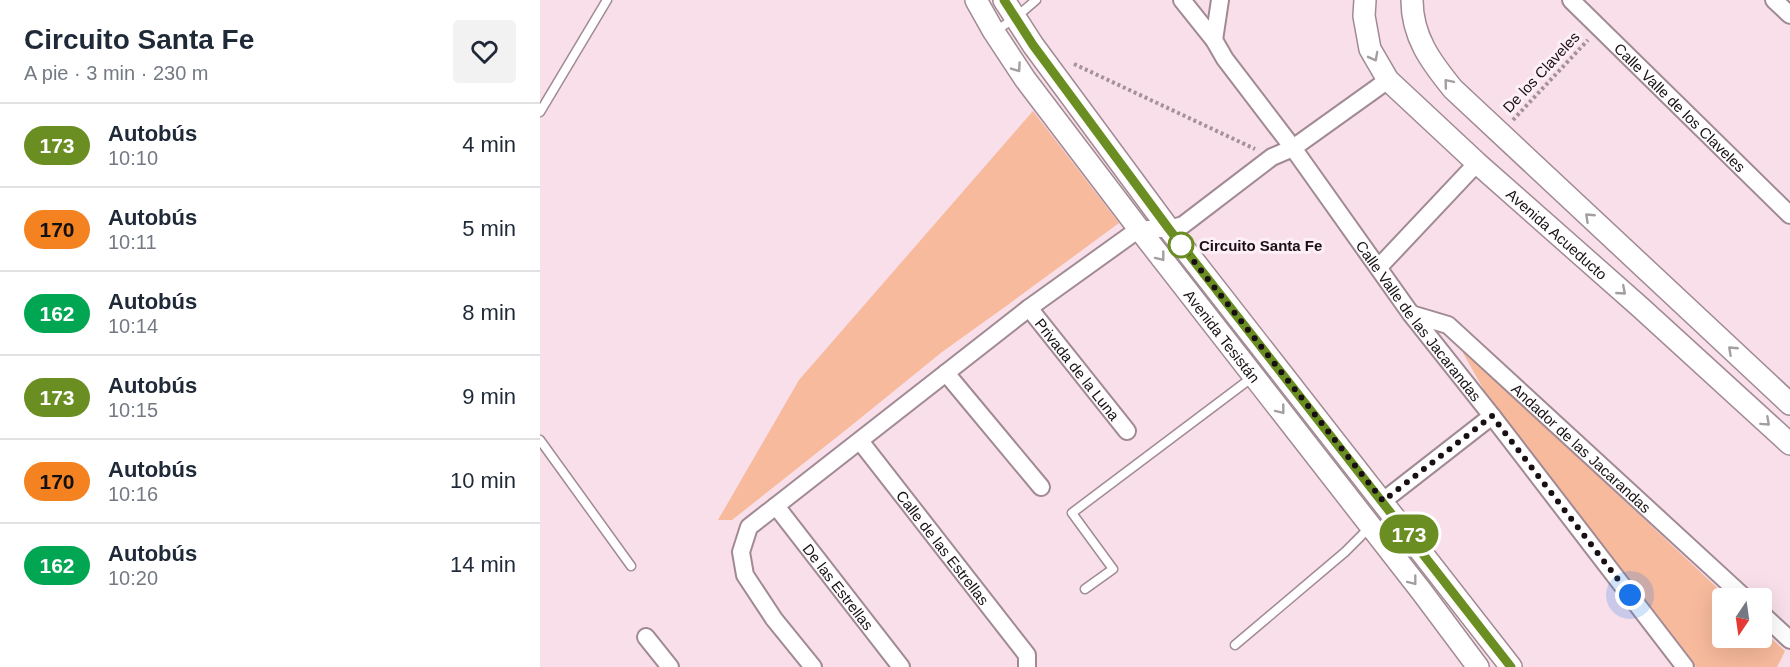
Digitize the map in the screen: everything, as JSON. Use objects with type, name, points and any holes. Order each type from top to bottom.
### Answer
[{"type":"street","name":"Avenida Tesistán","points":[[976,0],[1025,79],[1139,230],[1371,526],[1478,667]]},
{"type":"street","name":"Calle Valle de las Jacarandas","points":[[1182,0],[1293,148],[1411,314],[1685,667]]},
{"type":"street","points":[[1214,40],[1220,0]]},
{"type":"street","name":"Avenida Acueducto","points":[[1365,0],[1364,16],[1370,49],[1388,80],[1790,444]]},
{"type":"street","points":[[1412,0],[1419,37],[1431,62],[1453,89],[1790,404]]},
{"type":"street","name":"Calle Valle de los Claveles","points":[[1571,0],[1790,215]]},
{"type":"street","points":[[1774,0],[1790,15]]},
{"type":"street","name":"Avenida Tesistán","points":[[1010,9],[1033,45],[1169,229],[1511,667]]},
{"type":"street","points":[[813,667],[774,619],[745,575],[741,552],[749,527],[1029,308],[1139,230],[1169,229],[1183,225],[1272,157],[1293,148],[1388,80]]},
{"type":"street","points":[[1379,267],[1477,163]]},
{"type":"street","name":"Privada de la Luna","points":[[1029,308],[1127,431]]},
{"type":"street","name":"Andador de las Jacarandas","points":[[1411,314],[1448,324],[1734,588]]},
{"type":"street","points":[[946,373],[1041,487]]},
{"type":"street","points":[[1383,501],[1492,416]]},
{"type":"street","name":"Calle de las Estrellas","points":[[860,441],[1027,661]]},
{"type":"street","name":"De las Estrellas","points":[[776,506],[901,667]]},
{"type":"street","points":[[1772,624],[1790,640]]},
{"type":"street","points":[[646,637],[670,667]]},
{"type":"lane","points":[[540,111],[607,0]]},
{"type":"lane","points":[[994,32],[1010,9],[1036,0]]},
{"type":"lane","points":[[1084,589],[1113,569],[1072,513],[1254,376]]},
{"type":"lane","points":[[540,440],[631,566]]},
{"type":"lane","points":[[1235,645],[1345,552],[1371,526]]},
{"type":"path","name":"De los Claveles","points":[[1500,134],[1599,27]]},
{"type":"path","points":[[1070,63],[1272,157]]},
{"type":"shaded area","points":[[1033,111],[1119,223],[942,352],[732,520],[718,520],[799,380]]},
{"type":"shaded area","points":[[1458,344],[1717,588],[1712,588],[1712,648],[1772,648],[1772,639],[1785,651],[1777,667],[1696,667],[1498,415]]},
{"type":"bus line","name":"173","points":[[1004,0],[1033,45],[1169,229],[1511,667]]},
{"type":"place","name":"Circuito Santa Fe","points":[[1181,245]]},
{"type":"route","points":[[1181,245],[1383,501],[1492,416],[1630,595]]}]
